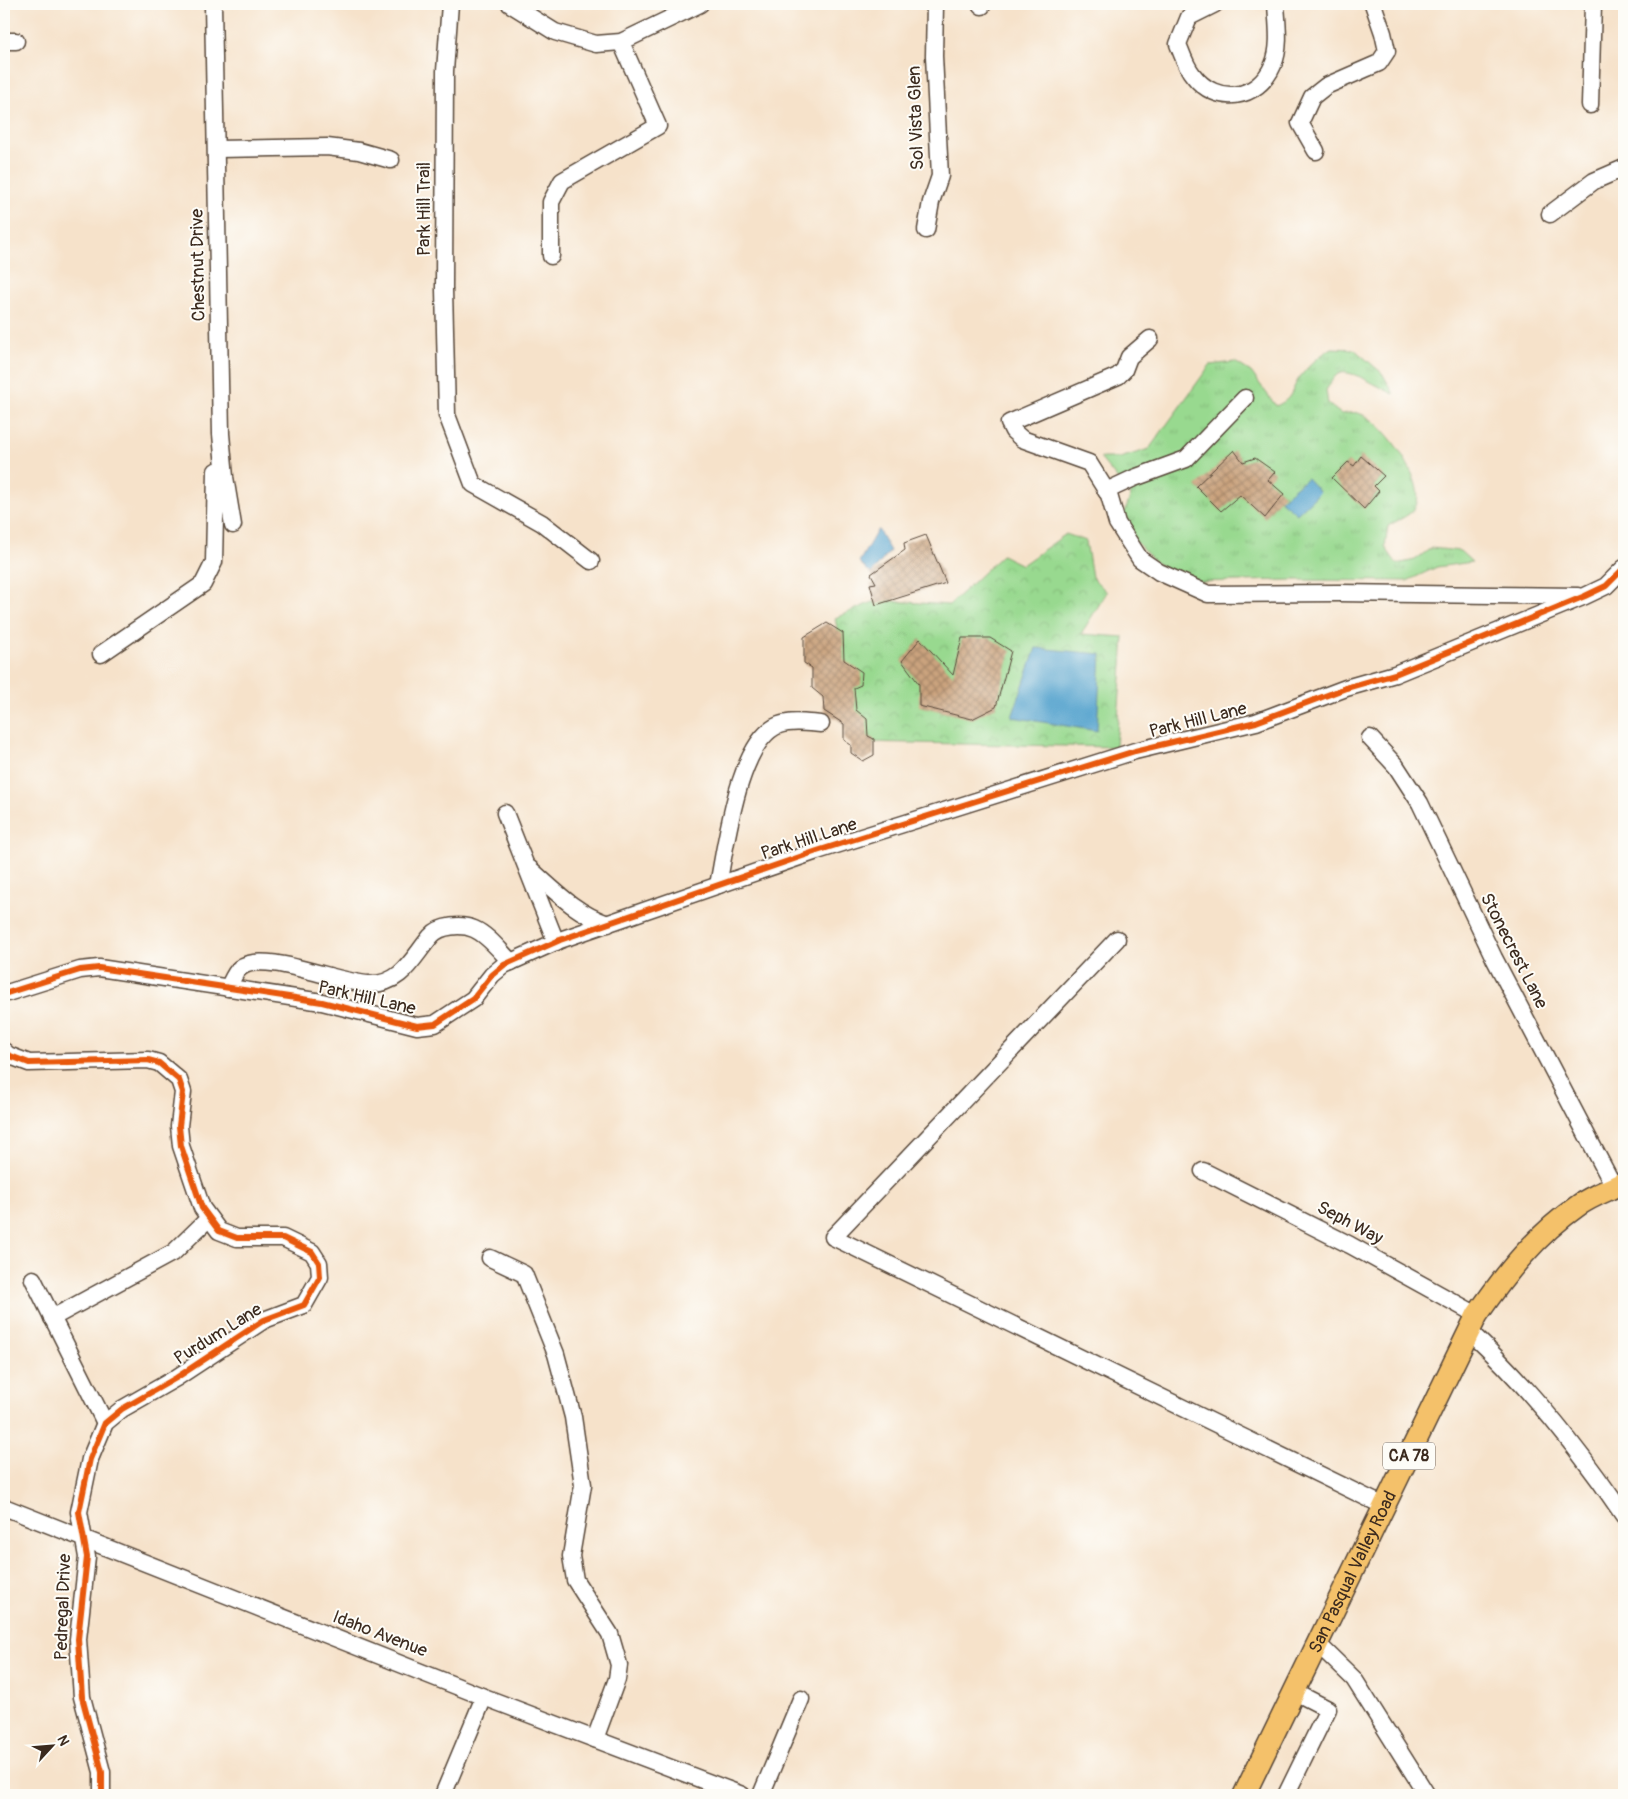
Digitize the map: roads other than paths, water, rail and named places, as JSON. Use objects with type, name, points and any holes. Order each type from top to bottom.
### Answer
[{"type":"main road","name":"San Pasqual Valley Road","points":[[1244,1795],[1473,1323],[1509,1269],[1541,1235],[1580,1204],[1619,1185]]},
{"type":"street","name":"Chestnut Drive","points":[[213,4],[221,434],[225,478],[233,525]]},
{"type":"street","name":"Park Hill Trail","points":[[450,4],[445,89],[444,289],[447,415],[472,484],[542,523],[591,561]]},
{"type":"street","points":[[510,4],[555,32],[596,44],[621,42],[700,4]]},
{"type":"street","name":"Sol Vista Glen","points":[[926,230],[931,202],[940,176],[934,56],[935,4]]},
{"type":"street","points":[[1215,4],[1189,17],[1178,44],[1192,75],[1204,87],[1224,97],[1245,93],[1256,88],[1273,66],[1277,47],[1276,4]]},
{"type":"street","points":[[1316,151],[1300,123],[1312,97],[1326,86],[1379,63],[1387,52],[1373,4]]},
{"type":"street","points":[[1590,105],[1593,4]]},
{"type":"street","points":[[551,256],[550,202],[562,180],[658,126],[621,42]]},
{"type":"street","points":[[216,149],[327,147],[359,151],[391,160]]},
{"type":"street","points":[[1550,214],[1594,181],[1624,168]]},
{"type":"street","points":[[1150,339],[1129,358],[1124,370],[1118,376],[1009,423],[1013,431],[1022,439],[1089,463],[1106,491],[1117,523],[1140,559],[1159,572],[1208,594],[1338,593],[1585,596]]},
{"type":"street","points":[[1106,491],[1134,478],[1186,459],[1245,398]]},
{"type":"street","points":[[102,654],[203,584],[214,562],[216,462],[221,434]]},
{"type":"street","name":"Park Hill Lane","points":[[4,994],[80,970],[99,968],[322,1002],[417,1026],[435,1024],[473,999],[492,975],[511,962],[556,942],[826,848],[1135,751],[1256,722],[1346,688],[1395,674],[1585,596],[1606,586],[1624,568]]},
{"type":"street","points":[[718,885],[738,786],[754,748],[770,730],[777,726],[786,723],[821,724]]},
{"type":"street","name":"Stonecrest Lane","points":[[1370,738],[1396,766],[1420,803],[1494,958],[1619,1185]]},
{"type":"street","points":[[505,813],[556,942]]},
{"type":"street","points":[[526,865],[565,902],[591,918],[608,924]]},
{"type":"street","points":[[228,988],[239,968],[252,962],[278,964],[368,984],[384,982],[405,971],[433,934],[449,927],[463,926],[475,929],[511,962]]},
{"type":"street","points":[[1117,939],[834,1237],[1384,1506]]},
{"type":"street","name":"Purdum Lane","points":[[4,1050],[8,1056],[29,1063],[148,1060],[159,1063],[179,1080],[183,1092],[179,1126],[181,1146],[202,1208],[219,1231],[237,1238],[283,1238],[312,1252],[319,1263],[320,1277],[304,1305],[264,1320],[176,1378],[122,1409],[105,1424],[90,1458],[79,1512],[84,1538]]},
{"type":"street","name":"Seph Way","points":[[1202,1171],[1350,1245],[1473,1323],[1602,1482],[1624,1516]]},
{"type":"street","points":[[52,1318],[174,1252],[209,1218]]},
{"type":"street","points":[[490,1258],[524,1274],[556,1354],[573,1417],[583,1485],[570,1556],[575,1580],[610,1634],[619,1665],[617,1679],[595,1739]]},
{"type":"street","points":[[33,1279],[105,1424]]},
{"type":"street","name":"Idaho Avenue","points":[[4,1507],[484,1697],[742,1795]]},
{"type":"street","name":"Pedregal Drive","points":[[84,1538],[87,1557],[78,1639],[82,1697],[102,1772],[102,1795]]},
{"type":"street","points":[[1317,1643],[1354,1678],[1427,1795]]},
{"type":"street","points":[[1286,1795],[1328,1709],[1293,1691]]},
{"type":"street","points":[[443,1795],[484,1697]]},
{"type":"street","points":[[762,1795],[801,1699]]},
{"type":"water","points":[[1307,478],[1320,492],[1297,514],[1280,500]]},
{"type":"water","points":[[878,529],[890,551],[871,574],[859,562]]},
{"type":"water","points":[[1036,648],[1101,654],[1097,731],[1012,717]]}]
